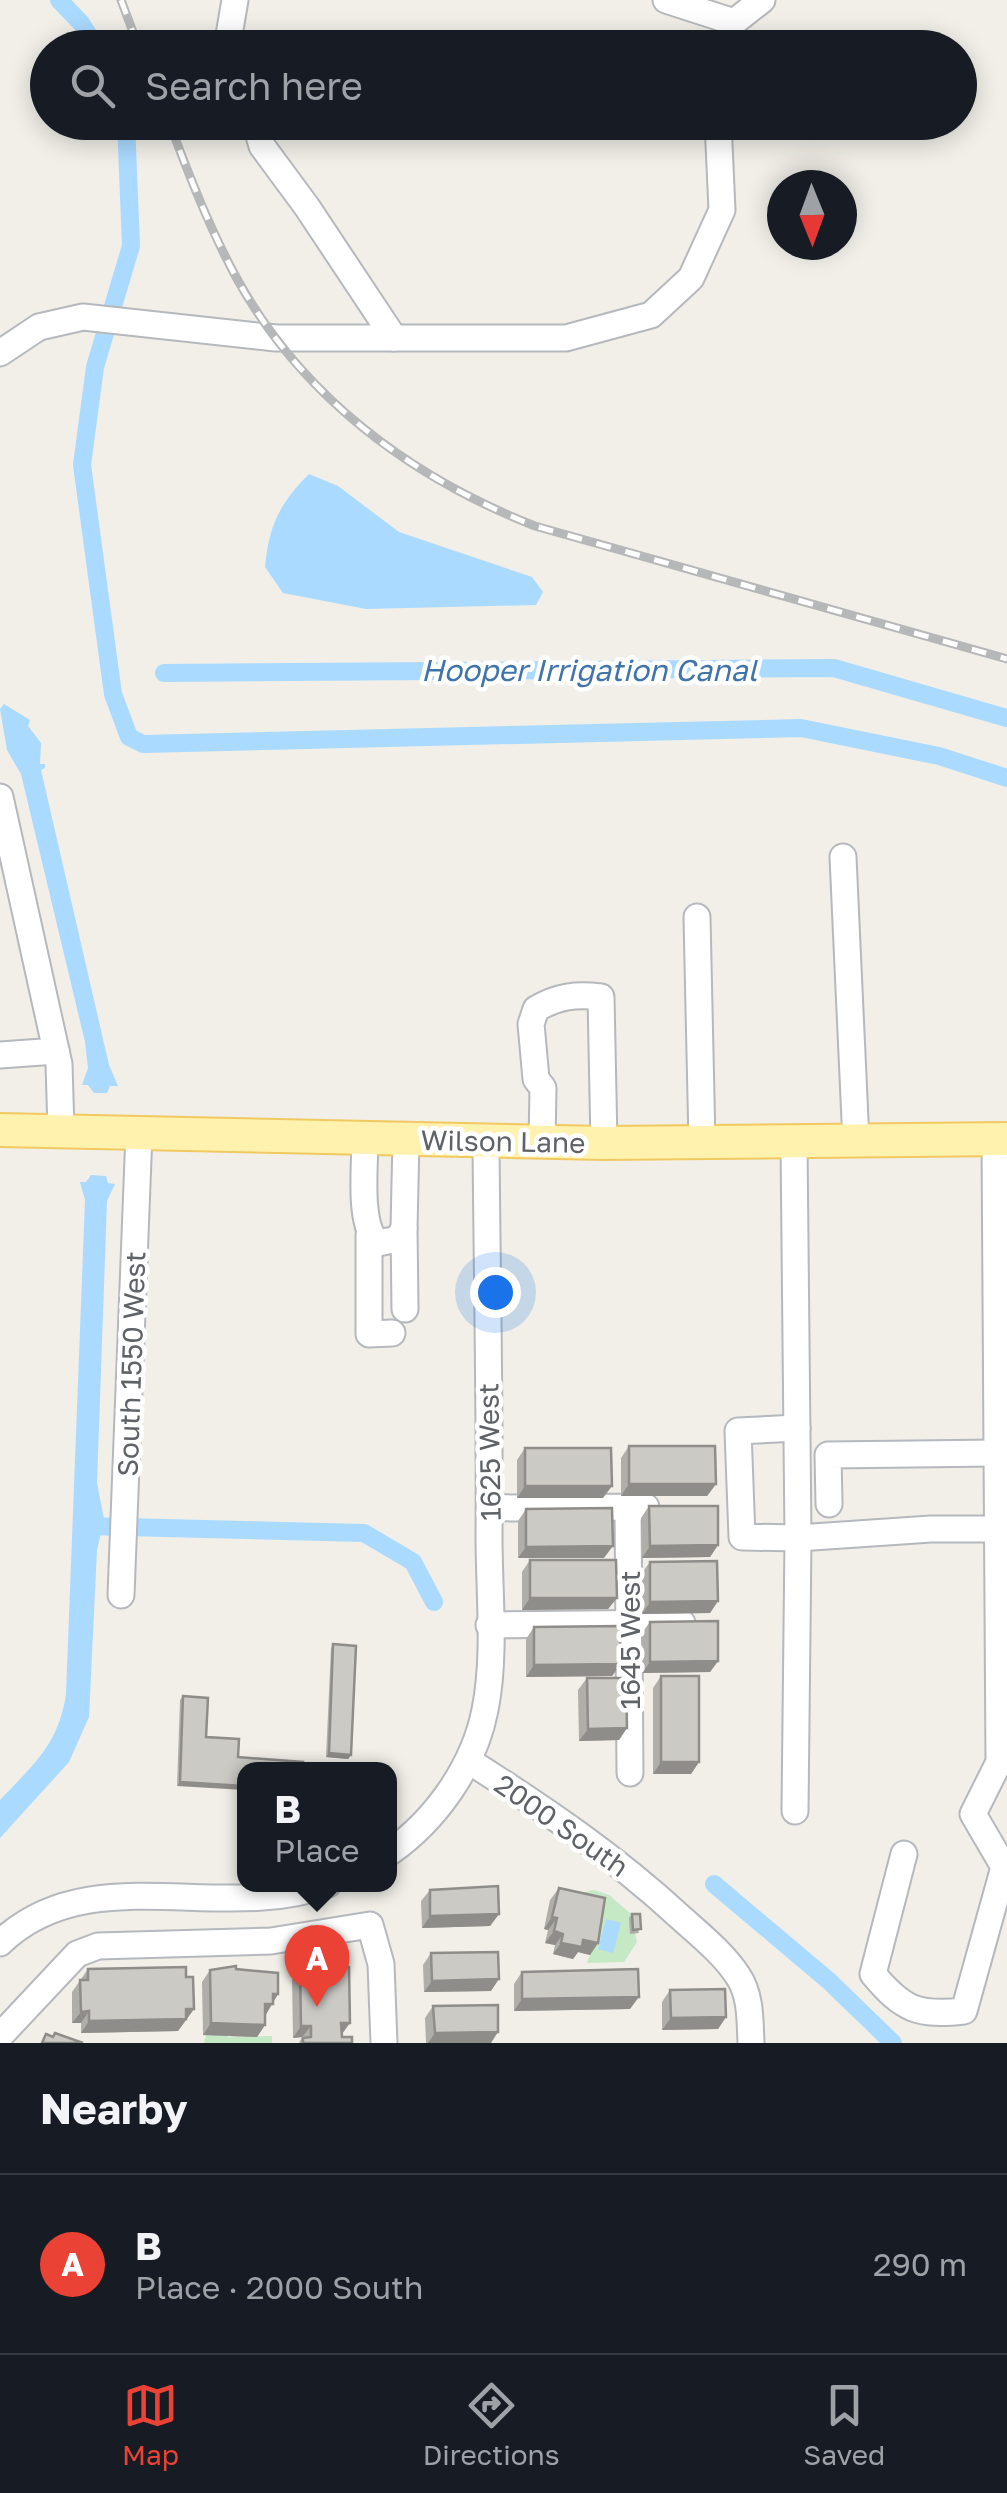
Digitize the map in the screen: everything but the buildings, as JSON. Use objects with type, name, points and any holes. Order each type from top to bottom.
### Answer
[{"type":"main road","name":"Wilson Lane","points":[[0,1130],[604,1143],[1001,1139]]},
{"type":"street","points":[[230,30],[235,0]]},
{"type":"street","points":[[666,0],[734,22]]},
{"type":"street","points":[[731,30],[734,22],[762,0]]},
{"type":"street","points":[[260,140],[394,338]]},
{"type":"street","points":[[0,353],[39,327],[83,318],[276,338],[566,338],[651,315],[691,278],[722,210],[719,140]]},
{"type":"street","points":[[0,797],[56,1051],[60,1131]]},
{"type":"street","points":[[843,857],[856,1142]]},
{"type":"street","points":[[697,917],[702,1143]]},
{"type":"street","points":[[542,1142],[543,1088],[536,1079],[531,1024],[536,1008],[555,997],[582,995],[601,997],[604,1143]]},
{"type":"street","points":[[0,1055],[56,1051]]},
{"type":"street","name":"South 1550 West","points":[[121,1595],[138,1134]]},
{"type":"street","points":[[365,1139],[369,1334],[392,1333]]},
{"type":"street","points":[[904,1854],[874,1974],[894,2000],[930,2014],[964,2011],[1004,1867],[973,1814],[998,1762],[1001,1139]]},
{"type":"street","points":[[406,1140],[406,1309]]},
{"type":"street","name":"1625 West","points":[[469,1761],[484,1712],[489,1675],[486,1141]]},
{"type":"street","points":[[794,1143],[798,1538],[795,1810]]},
{"type":"street","points":[[369,1235],[378,1243],[389,1243],[404,1228]]},
{"type":"street","points":[[797,1428],[738,1431],[742,1538],[998,1529]]},
{"type":"street","points":[[829,1504],[828,1455],[998,1453]]},
{"type":"street","points":[[490,1508],[667,1506]]},
{"type":"street","name":"1645 West","points":[[628,1507],[630,1773]]},
{"type":"street","points":[[489,1625],[712,1623]]},
{"type":"street","name":"2000 South","points":[[397,1845],[442,1802],[469,1761],[625,1867],[706,1941],[740,1978],[750,2011],[750,2043]]},
{"type":"street","points":[[4,1939],[46,1910],[86,1899],[123,1896],[242,1900],[307,1892]]},
{"type":"street","points":[[242,1900],[242,1942]]},
{"type":"street","points":[[0,2036],[77,1954],[98,1946],[272,1941],[370,1924],[381,1964],[384,2043]]},
{"type":"green space","points":[[594,1890],[609,1895],[631,1914],[637,1942],[624,1962],[587,1963],[590,1955],[580,1893]]},
{"type":"green space","points":[[206,2035],[272,2036],[272,2043],[204,2043]]},
{"type":"water","points":[[309,474],[338,486],[399,532],[532,577],[543,592],[536,605],[366,609],[283,593],[265,567],[269,539],[283,506]]},
{"type":"water","points":[[4,704],[30,720],[28,726],[41,743],[40,764],[45,764],[45,768],[41,770],[109,1065],[118,1086],[110,1086],[107,1093],[94,1093],[88,1085],[82,1085],[88,1068],[85,1042],[21,774],[7,750],[0,709]]},
{"type":"water","points":[[91,1175],[106,1176],[108,1183],[115,1184],[107,1201],[97,1483],[104,1519],[97,1550],[89,1717],[69,1762],[0,1838],[0,1800],[51,1740],[66,1694],[85,1200],[80,1182],[86,1182]]},
{"type":"water","points":[[606,1919],[621,1923],[613,1953],[598,1949]]},
{"type":"waterway","points":[[59,0],[85,30]]},
{"type":"waterway","points":[[127,140],[131,246],[95,367],[82,465],[113,694],[129,737],[143,744],[801,728],[939,756],[1007,778]]},
{"type":"waterway","name":"Hooper Irrigation Canal","points":[[164,673],[834,668],[1007,718]]},
{"type":"waterway","name":"Hooper Irrigation Canal","points":[[84,1526],[364,1533],[413,1562],[434,1602]]},
{"type":"waterway","name":"Hooper Irrigation Canal","points":[[714,1884],[829,1981],[893,2043]]},
{"type":"railway","points":[[121,0],[132,30]]},
{"type":"railway","points":[[176,140],[217,239],[262,320],[326,395],[403,457],[445,483],[535,526],[1007,659]]},
{"type":"place","name":"B","points":[[317,2007]]}]
